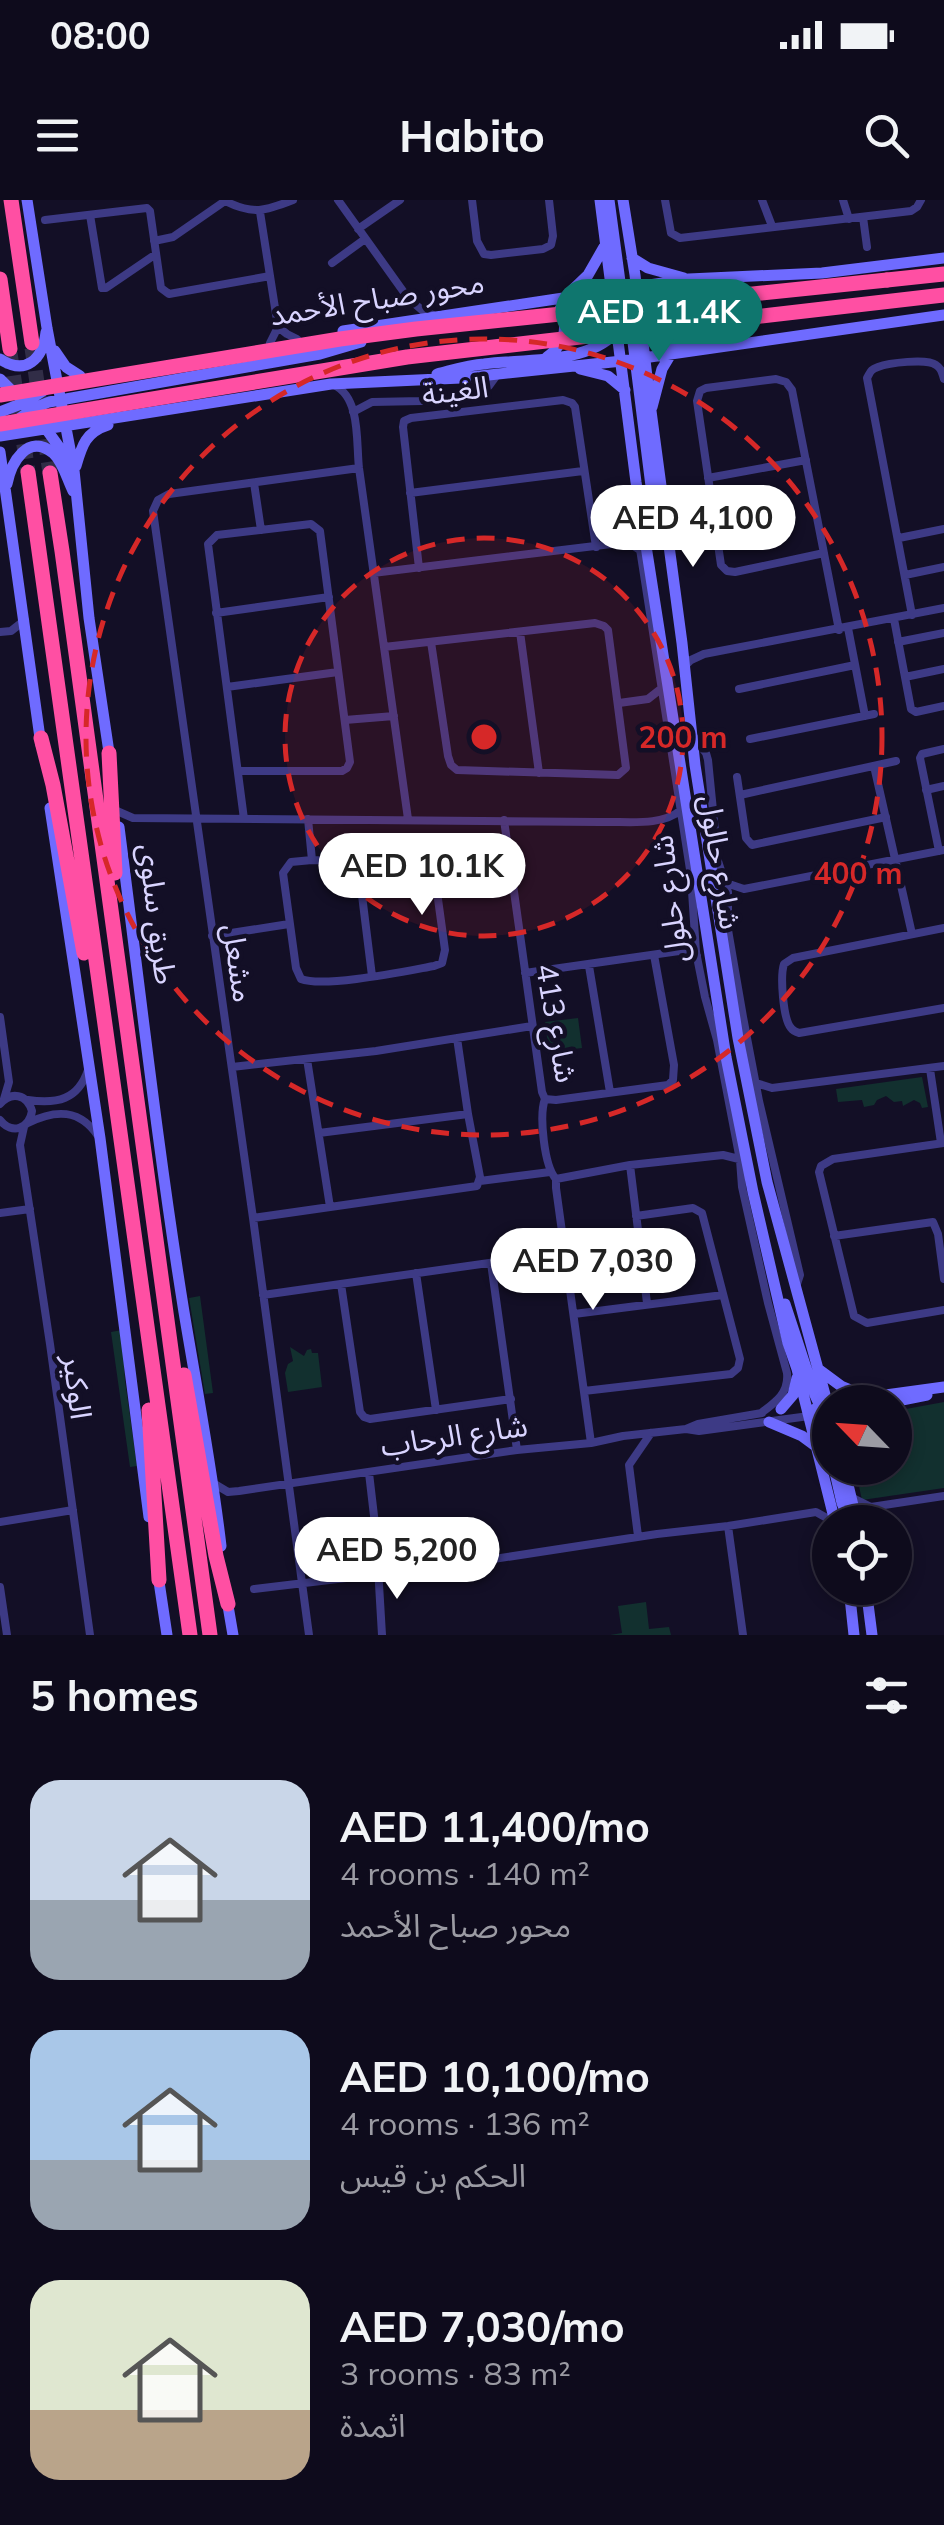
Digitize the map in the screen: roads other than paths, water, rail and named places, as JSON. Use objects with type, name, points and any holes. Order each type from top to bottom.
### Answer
[{"type":"highway","points":[[11,200],[32,343]]},
{"type":"highway","name":"محور صباح الأحمد","points":[[1,389],[416,329],[944,274]]},
{"type":"highway","points":[[0,279],[5,354]]},
{"type":"highway","name":"محور صباح الأحمد","points":[[0,424],[407,357],[944,295]]},
{"type":"highway","points":[[28,472],[190,1635]]},
{"type":"highway","name":"طريق سلوى","points":[[50,472],[210,1635]]},
{"type":"highway","points":[[40,738],[53,785],[85,958],[103,1024]]},
{"type":"highway","points":[[109,753],[118,967]]},
{"type":"highway","points":[[162,1284],[180,1349],[228,1604]]},
{"type":"highway","points":[[149,1351],[148,1414],[159,1580]]},
{"type":"main road","name":"طريق سلوى","points":[[27,200],[74,470],[89,618],[177,1261],[214,1483],[233,1635]]},
{"type":"main road","points":[[600,200],[605,243],[628,322]]},
{"type":"main road","points":[[609,200],[617,290]]},
{"type":"main road","name":"شارع حالول","points":[[623,200],[636,287],[628,322],[634,359],[651,412],[691,733],[738,1038],[767,1182],[818,1369],[819,1385]]},
{"type":"main road","points":[[566,296],[588,275],[605,243]]},
{"type":"main road","points":[[632,258],[648,268],[693,283]]},
{"type":"main road","name":"محور صباح الأحمد","points":[[1,389],[566,296],[944,258]]},
{"type":"main road","points":[[419,380],[470,366],[593,350],[668,294],[693,283]]},
{"type":"main road","points":[[693,283],[679,309],[680,328],[702,350]]},
{"type":"main road","points":[[583,295],[599,300],[669,346],[702,350]]},
{"type":"main road","points":[[546,357],[561,342],[565,330],[560,310],[551,299]]},
{"type":"main road","points":[[0,435],[331,384],[571,367],[944,315]]},
{"type":"main road","points":[[0,412],[320,354],[406,321]]},
{"type":"main road","name":"شارع حالول","points":[[628,322],[634,359],[625,390],[636,482],[669,718],[715,992],[753,1192],[773,1271],[783,1339],[812,1395]]},
{"type":"main road","points":[[5,354],[15,366],[28,364],[35,360],[48,333]]},
{"type":"main road","points":[[48,333],[61,360],[80,376]]},
{"type":"main road","points":[[651,412],[662,369],[671,354]]},
{"type":"main road","points":[[634,359],[654,508],[659,531],[669,548]]},
{"type":"main road","points":[[571,367],[608,376],[625,390]]},
{"type":"main road","points":[[0,435],[57,380]]},
{"type":"main road","points":[[1,389],[66,426]]},
{"type":"main road","points":[[27,407],[47,429],[66,460],[78,499]]},
{"type":"main road","points":[[74,470],[82,444],[91,433],[157,410]]},
{"type":"main road","points":[[6,496],[14,460],[24,451],[39,448],[58,458],[78,499]]},
{"type":"main road","points":[[0,452],[100,1138],[167,1635]]},
{"type":"main road","points":[[694,914],[700,896]]},
{"type":"main road","points":[[702,980],[715,992]]},
{"type":"main road","points":[[738,1038],[743,1018]]},
{"type":"main road","points":[[741,1166],[753,1192]]},
{"type":"main road","points":[[773,1271],[812,1385]]},
{"type":"main road","points":[[781,1409],[795,1389],[797,1368]]},
{"type":"main road","points":[[818,1369],[841,1385]]},
{"type":"main road","name":"شارع الرحاب","points":[[912,1392],[944,1389]]},
{"type":"main road","name":"شارع الرحاب","points":[[912,1397],[944,1389]]},
{"type":"main road","points":[[765,1418],[812,1442]]},
{"type":"main road","name":"شارع حالول","points":[[826,1485],[830,1505]]},
{"type":"main road","points":[[848,1485],[852,1505]]},
{"type":"main road","points":[[851,1605],[854,1635]]},
{"type":"main road","points":[[868,1605],[872,1635]]},
{"type":"street","points":[[95,200],[102,288],[156,254]]},
{"type":"street","points":[[154,241],[173,237],[225,201],[260,212],[293,200]]},
{"type":"street","points":[[338,200],[408,298],[423,311],[438,316]]},
{"type":"street","points":[[358,229],[400,200]]},
{"type":"street","points":[[472,200],[477,241],[481,251],[491,255],[548,248],[554,236],[548,200]]},
{"type":"street","points":[[665,200],[670,228],[675,237],[684,238],[910,211],[921,200]]},
{"type":"street","points":[[762,200],[772,226]]},
{"type":"street","points":[[843,200],[849,219]]},
{"type":"street","points":[[45,220],[143,204],[150,211],[161,288],[169,294],[270,276]]},
{"type":"street","points":[[260,212],[278,327],[270,343]]},
{"type":"street","points":[[863,217],[867,248]]},
{"type":"street","points":[[332,262],[365,239]]},
{"type":"street","points":[[278,327],[297,339]]},
{"type":"street","points":[[912,615],[867,378],[876,368],[921,361],[939,366],[944,379]]},
{"type":"street","points":[[353,412],[372,402],[479,394],[490,386],[496,374]]},
{"type":"street","points":[[750,740],[869,715],[824,553],[792,390],[786,382],[776,380],[700,391],[696,401],[720,563],[731,572],[824,553]]},
{"type":"street","points":[[331,384],[348,395],[353,412],[408,819]]},
{"type":"street","name":"الغينة","points":[[419,568],[403,428],[411,418],[568,401],[575,407],[596,546]]},
{"type":"street","points":[[708,478],[806,460]]},
{"type":"street","name":"مشعل","points":[[309,1635],[154,508],[158,500],[169,494],[358,468]]},
{"type":"street","points":[[410,493],[584,471]]},
{"type":"street","name":"شارع حلول","points":[[636,482],[637,530],[669,718],[697,956],[717,1040],[742,1187],[768,1302],[783,1339],[788,1382],[765,1418]]},
{"type":"street","points":[[254,483],[261,530]]},
{"type":"street","points":[[238,771],[346,770],[350,757],[318,527],[306,523],[217,536],[209,542],[244,819]]},
{"type":"street","points":[[669,548],[678,529],[713,524]]},
{"type":"street","points":[[899,538],[944,529]]},
{"type":"street","points":[[628,542],[637,530]]},
{"type":"street","points":[[373,573],[628,542],[641,551]]},
{"type":"street","points":[[905,575],[944,567]]},
{"type":"street","points":[[216,614],[329,597]]},
{"type":"street","points":[[685,666],[704,654],[944,608]]},
{"type":"street","points":[[894,619],[913,711],[944,706]]},
{"type":"street","points":[[11,631],[24,620]]},
{"type":"street","points":[[384,647],[595,624],[604,626],[608,630],[626,764],[623,772],[618,775],[457,770],[451,765],[432,642]]},
{"type":"street","points":[[0,632],[11,631],[27,640]]},
{"type":"street","points":[[520,632],[539,774]]},
{"type":"street","points":[[898,642],[944,632]]},
{"type":"street","points":[[682,643],[691,651],[704,654]]},
{"type":"street","points":[[739,688],[854,665]]},
{"type":"street","points":[[905,676],[944,669]]},
{"type":"street","points":[[226,686],[338,672]]},
{"type":"street","points":[[618,703],[648,698],[662,688]]},
{"type":"street","points":[[648,698],[669,718]]},
{"type":"street","points":[[345,720],[394,716]]},
{"type":"street","name":"شارع حلول","points":[[691,733],[708,760],[718,860],[729,904],[728,930],[759,1101],[800,1276],[796,1288]]},
{"type":"street","points":[[726,882],[744,888],[942,850],[920,756],[944,750]]},
{"type":"street","points":[[740,795],[896,761]]},
{"type":"street","points":[[874,766],[912,934]]},
{"type":"street","points":[[737,777],[746,838],[752,846],[886,818]]},
{"type":"street","points":[[926,790],[944,786]]},
{"type":"street","points":[[117,811],[133,818],[660,820],[681,810]]},
{"type":"street","points":[[120,830],[133,818]]},
{"type":"street","points":[[308,819],[312,860]]},
{"type":"street","name":"شارع 413","points":[[504,820],[546,1099],[668,1085],[674,1076],[654,955]]},
{"type":"street","points":[[660,820],[684,831]]},
{"type":"street","points":[[312,860],[422,865],[434,870],[446,950],[444,960],[439,965],[372,976],[313,982],[301,979],[283,879],[284,869],[291,862],[312,860]]},
{"type":"street","points":[[358,862],[372,976]]},
{"type":"street","points":[[729,904],[744,888]]},
{"type":"street","points":[[212,936],[289,924]]},
{"type":"street","points":[[944,928],[788,960],[781,975],[790,1027],[799,1033],[944,1008]]},
{"type":"street","points":[[525,973],[679,950],[694,937]]},
{"type":"street","points":[[679,950],[697,956]]},
{"type":"street","points":[[589,966],[610,1092]]},
{"type":"street","points":[[0,1017],[9,1082],[1,1102]]},
{"type":"street","points":[[232,1066],[376,1052],[532,1026]]},
{"type":"street","points":[[458,1038],[480,1181]]},
{"type":"street","points":[[307,1060],[330,1207]]},
{"type":"street","points":[[1,1102],[13,1095],[65,1099],[81,1086],[89,1066]]},
{"type":"street","points":[[756,1084],[772,1088],[944,1066]]},
{"type":"street","points":[[930,1069],[943,1143],[833,1159],[821,1166],[819,1180],[852,1311],[858,1320],[944,1310]]},
{"type":"street","points":[[9,1082],[24,1098]]},
{"type":"street","points":[[759,1101],[772,1088]]},
{"type":"street","name":"الوكير","points":[[24,1098],[32,1111],[20,1144],[90,1635]]},
{"type":"street","points":[[546,1099],[541,1109],[566,1252],[591,1444]]},
{"type":"street","points":[[4,1125],[26,1125],[72,1114],[89,1123],[100,1138]]},
{"type":"street","points":[[319,1133],[468,1114]]},
{"type":"street","name":"الوكير","points":[[4,1125],[20,1144]]},
{"type":"street","points":[[723,1155],[736,1142]]},
{"type":"street","points":[[254,1218],[471,1188],[480,1181],[563,1176],[723,1155],[741,1166]]},
{"type":"street","points":[[630,1165],[647,1303]]},
{"type":"street","points":[[584,1391],[734,1372],[738,1368],[740,1360],[700,1211],[688,1208],[636,1216]]},
{"type":"street","points":[[0,1213],[30,1209]]},
{"type":"street","points":[[834,1236],[933,1222],[944,1279]]},
{"type":"street","points":[[263,1294],[566,1252]]},
{"type":"street","points":[[491,1262],[517,1450]]},
{"type":"street","points":[[416,1273],[436,1410]]},
{"type":"street","points":[[341,1284],[360,1412],[364,1417],[512,1399]]},
{"type":"street","points":[[574,1314],[723,1295]]},
{"type":"street","name":"شارع الرحاب","points":[[765,1418],[781,1409],[812,1410]]},
{"type":"street","name":"شارع الرحاب","points":[[228,1492],[517,1450],[591,1444],[623,1436],[686,1429],[699,1432],[812,1411]]},
{"type":"street","points":[[638,1536],[629,1465],[650,1434]]},
{"type":"street","points":[[623,1436],[638,1454]]},
{"type":"street","points":[[369,1473],[382,1635]]},
{"type":"street","points":[[214,1483],[228,1492],[216,1504]]},
{"type":"street","points":[[821,1505],[827,1495]]},
{"type":"street","points":[[885,1505],[944,1496]]},
{"type":"street","points":[[851,1497],[868,1505]]},
{"type":"street","points":[[0,1522],[72,1510]]},
{"type":"street","points":[[254,1590],[812,1513]]},
{"type":"street","points":[[728,1526],[743,1635]]},
{"type":"street","points":[[0,1587],[7,1635]]},
{"type":"tunnel","points":[[32,348],[50,473]]},
{"type":"tunnel","points":[[10,353],[28,472]]}]
